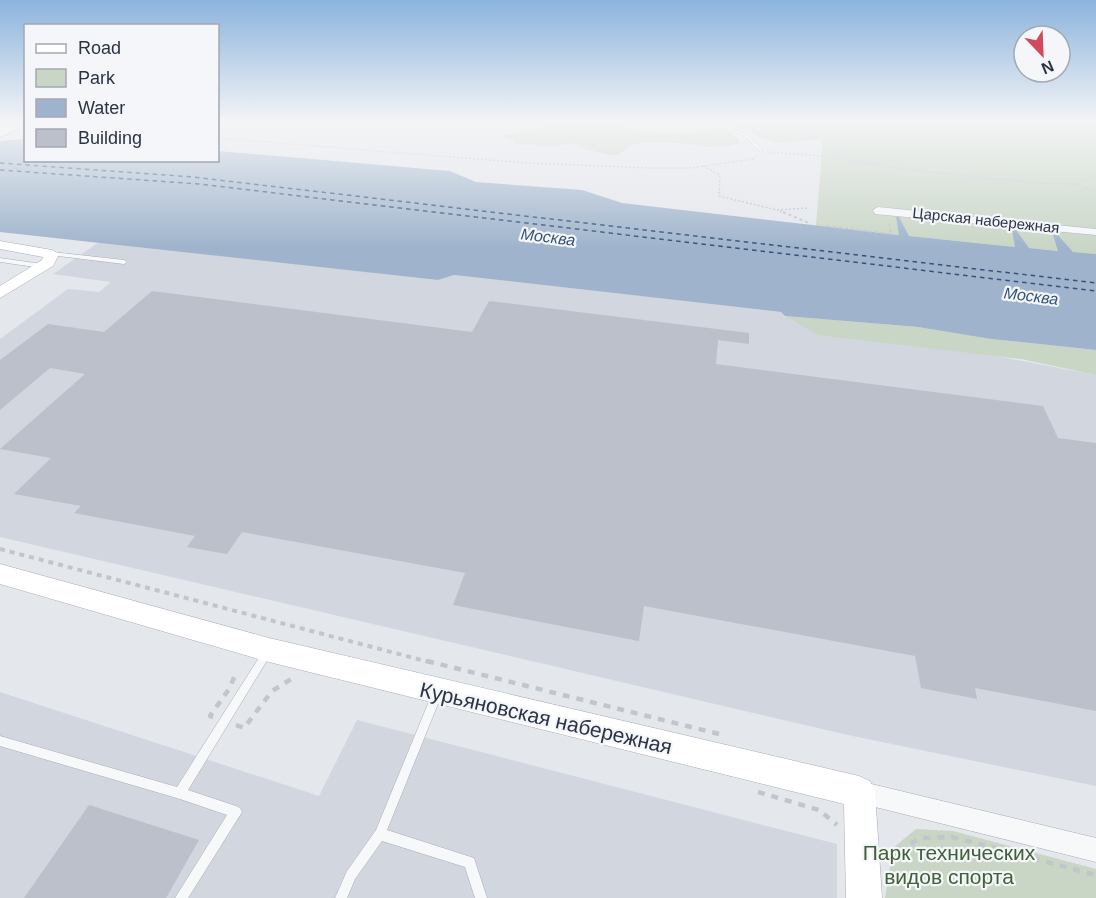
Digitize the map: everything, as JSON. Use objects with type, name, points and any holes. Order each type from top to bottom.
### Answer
[{"type":"street","name":"Царская набережная","points":[[883,213],[878,210],[1096,232]]},
{"type":"street","points":[[0,245],[48,260]]},
{"type":"street","points":[[0,293],[48,260]]},
{"type":"street","name":"Курьяновская набережная","points":[[0,574],[269,650],[1096,850]]},
{"type":"street","points":[[859,792],[864,898]]},
{"type":"lane","points":[[0,260],[124,262]]},
{"type":"lane","points":[[180,793],[269,650]]},
{"type":"lane","points":[[341,898],[351,875],[380,834],[437,692]]},
{"type":"lane","points":[[0,741],[180,793],[236,812],[182,898]]},
{"type":"lane","points":[[380,834],[470,862],[481,898]]},
{"type":"path","points":[[525,163],[652,168],[724,163]]},
{"type":"path","points":[[865,163],[1035,183],[1076,184],[1096,192]]},
{"type":"path","points":[[701,166],[720,175],[717,190],[719,196],[777,210],[811,224]]},
{"type":"path","points":[[1076,184],[1096,176]]},
{"type":"path","points":[[777,210],[809,208]]},
{"type":"path","points":[[827,226],[891,234],[883,213]]},
{"type":"path","points":[[0,549],[414,658],[722,735]]},
{"type":"path","points":[[236,673],[229,689],[210,716],[243,728],[257,706],[276,688],[294,676],[302,675]]},
{"type":"path","points":[[754,791],[819,810],[843,834]]},
{"type":"path","points":[[899,851],[920,838],[952,837],[1096,875]]},
{"type":"shaded area","points":[[99,242],[438,280],[454,275],[781,312],[785,316],[1096,375],[1096,786],[848,735],[0,537],[0,339],[68,289],[99,292],[111,282],[53,274]]},
{"type":"shaded area","points":[[0,692],[319,796],[357,720],[837,844],[837,898],[0,898]]},
{"type":"green space","points":[[821,163],[1096,163],[1096,254],[1073,252],[1058,235],[1053,235],[1059,251],[1029,248],[1013,229],[1016,247],[909,236],[896,217],[900,235],[816,226]]},
{"type":"green space","points":[[785,316],[918,327],[991,339],[1096,350],[1096,375],[1021,359],[818,335]]},
{"type":"green space","name":"Парк технических видов спорта","points":[[916,829],[953,831],[1096,869],[1096,898],[885,898],[893,848]]},
{"type":"water","name":"Москва","points":[[0,163],[356,163],[450,171],[476,182],[582,190],[622,203],[899,235],[896,217],[899,217],[909,236],[1015,247],[1012,229],[1015,229],[1029,248],[1058,251],[1053,235],[1058,235],[1073,252],[1096,254],[1096,350],[991,339],[918,327],[785,316],[781,312],[454,275],[438,280],[0,232]]},
{"type":"building","points":[[152,291],[472,332],[489,301],[749,333],[749,344],[718,340],[716,364],[1043,406],[1058,438],[1096,443],[1096,711],[975,688],[977,699],[921,688],[915,656],[644,606],[639,641],[453,605],[465,573],[242,532],[227,554],[187,547],[195,536],[74,513],[81,506],[14,494],[51,458],[0,449],[85,374],[50,368],[0,410],[0,360],[48,324],[104,332]]},
{"type":"building","points":[[89,805],[199,840],[166,898],[24,898]]},
{"type":"ferry route","points":[[0,163],[193,177],[1096,283]]},
{"type":"ferry route","points":[[0,170],[199,184],[1096,291]]}]
